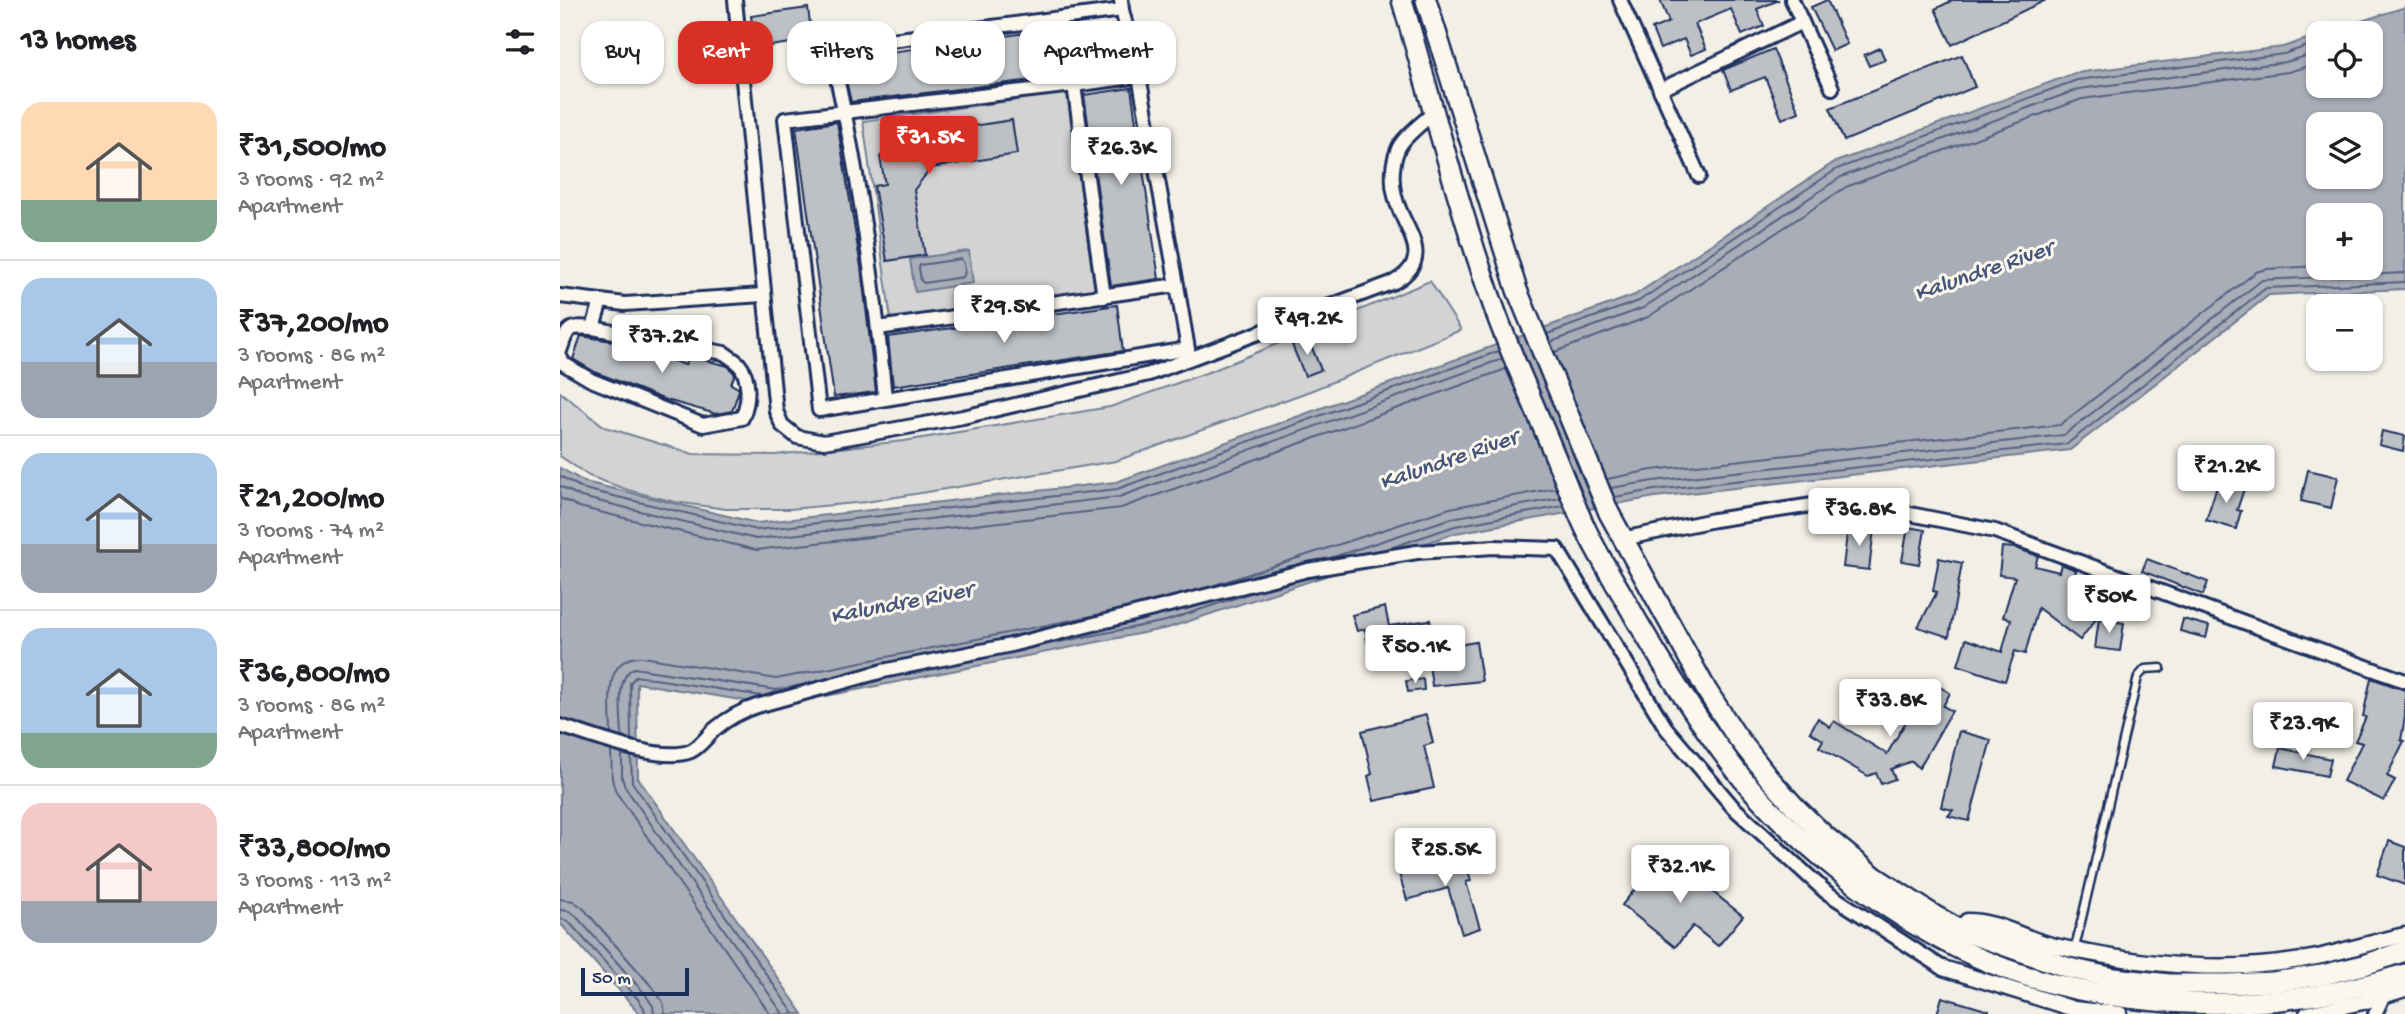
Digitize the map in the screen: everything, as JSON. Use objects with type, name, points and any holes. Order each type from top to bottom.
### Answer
[{"type":"highway","points":[[1402,0],[1492,301],[1583,524],[1664,666],[1715,743],[1745,782],[1780,819],[1869,895],[1914,925],[1952,947],[2017,974],[2066,988],[2103,995],[2182,1003],[2276,1001],[2328,994],[2405,974]]},
{"type":"highway","points":[[1426,0],[1517,290],[1609,513],[1707,691],[1735,734],[1769,778],[1825,836],[1875,877],[1960,930],[2069,968],[2114,978],[2169,984],[2240,984],[2310,977],[2364,965],[2405,951]]},
{"type":"street","points":[[734,0],[776,411],[782,425],[797,437],[824,442],[963,417],[1150,374],[1394,282],[1406,275],[1416,255],[1416,244],[1395,197],[1395,159],[1400,145],[1434,112]]},
{"type":"street","points":[[1620,0],[1699,176]]},
{"type":"street","points":[[1792,0],[1832,88]]},
{"type":"street","points":[[886,398],[846,113],[830,48],[1122,5]]},
{"type":"street","points":[[1660,90],[1802,22]]},
{"type":"street","points":[[1081,84],[785,120],[819,410],[1188,349],[1140,84]]},
{"type":"street","points":[[1074,85],[1104,297]]},
{"type":"street","points":[[878,328],[1177,285]]},
{"type":"street","points":[[560,296],[625,304],[763,295]]},
{"type":"street","points":[[593,328],[601,301]]},
{"type":"street","points":[[560,351],[567,331],[574,326],[724,354],[738,363],[746,379],[748,404],[741,418],[704,425],[591,380],[564,365],[560,357]]},
{"type":"street","points":[[1622,539],[1714,520],[1832,502],[1885,509],[1995,531],[2405,681]]},
{"type":"street","points":[[560,726],[659,755],[692,751],[737,713],[757,706],[883,671],[1011,645],[1308,570],[1417,552],[1494,547],[1556,549],[1666,728],[1733,807],[1826,892],[1942,968],[2080,1012],[2120,1014]]},
{"type":"street","points":[[1960,930],[1967,921],[1984,921],[2040,942],[2074,950],[2181,967],[2265,964],[2321,956],[2405,935]]},
{"type":"street","points":[[2308,1014],[2383,997],[2405,989]]},
{"type":"street","points":[[2375,1014],[2383,997]]},
{"type":"lane","points":[[2074,950],[2138,677],[2145,669],[2161,668]]},
{"type":"shaded area","points":[[1067,93],[1095,292],[891,320],[863,121]]},
{"type":"shaded area","points":[[1430,281],[1461,330],[1310,391],[1116,461],[866,502],[790,509],[726,509],[675,502],[628,490],[589,476],[560,456],[560,392],[605,427],[693,454],[775,455],[904,441],[1110,407],[1214,370]]},
{"type":"water","name":"Kalundre River","points":[[2405,7],[2405,289],[2269,295],[2070,450],[1655,497],[1456,533],[1168,628],[776,706],[637,683],[638,778],[803,1014],[640,1014],[560,923],[560,468],[585,482],[757,523],[1116,482],[1635,295],[1833,163],[2075,73],[2283,47],[2306,39],[2306,98],[2383,98],[2383,21],[2361,21]]},
{"type":"water","points":[[969,251],[973,283],[915,292],[910,259]]},
{"type":"building","points":[[1660,0],[1779,0],[1757,9],[1764,26],[1742,35],[1731,9],[1695,24],[1706,49],[1691,55],[1684,39],[1660,49],[1652,29],[1669,22]]},
{"type":"building","points":[[1827,0],[1847,44],[1832,51],[1811,7]]},
{"type":"building","points":[[1953,0],[2046,0],[1952,45],[1935,9]]},
{"type":"building","points":[[808,8],[810,21],[787,21],[787,44],[773,46],[773,21],[752,21],[751,16]]},
{"type":"building","points":[[1019,34],[1019,82],[1005,83],[1005,36]]},
{"type":"building","points":[[1880,48],[1885,60],[1869,66],[1864,55]]},
{"type":"building","points":[[911,49],[911,84],[1000,84],[851,102],[847,84],[897,84],[897,51]]},
{"type":"building","points":[[1773,49],[1799,112],[1782,119],[1765,77],[1731,90],[1723,70]]},
{"type":"building","points":[[1962,55],[1975,87],[1844,141],[1830,108]]},
{"type":"building","points":[[1131,88],[1159,279],[1111,286],[1084,95]]},
{"type":"building","points":[[1012,120],[1017,154],[931,168],[914,190],[925,255],[887,261],[874,186],[885,184],[880,157],[896,138]]},
{"type":"building","points":[[837,122],[861,267],[876,392],[834,397],[796,128]]},
{"type":"building","points":[[1117,305],[1123,351],[893,386],[888,337]]},
{"type":"building","points":[[581,336],[624,343],[685,365],[690,356],[728,366],[735,374],[731,384],[739,390],[732,411],[716,414],[663,399],[595,372],[573,359]]},
{"type":"building","points":[[1308,338],[1321,370],[1305,376],[1292,345]]},
{"type":"building","points":[[2382,431],[2405,436],[2403,451],[2379,445]]},
{"type":"building","points":[[2308,470],[2338,477],[2331,508],[2301,501]]},
{"type":"building","points":[[2219,480],[2244,489],[2237,510],[2241,511],[2236,529],[2206,520]]},
{"type":"building","points":[[1848,526],[1874,529],[1869,570],[1843,567]]},
{"type":"building","points":[[1908,527],[1925,530],[1919,564],[1902,561]]},
{"type":"building","points":[[2002,547],[2016,548],[2038,556],[2035,566],[2059,572],[2061,564],[2076,570],[2075,574],[2097,582],[2093,593],[2097,595],[2089,618],[2096,619],[2080,640],[2038,608],[2025,654],[2015,651],[2005,681],[1958,665],[1966,639],[2002,652],[2011,619],[2003,617],[2015,577],[1999,575]]},
{"type":"building","points":[[1939,558],[1962,563],[1949,637],[1918,627],[1937,592],[1933,591]]},
{"type":"building","points":[[2147,559],[2208,582],[2203,595],[2142,571]]},
{"type":"building","points":[[1385,607],[1389,626],[1430,620],[1432,633],[1387,640],[1389,650],[1369,653],[1365,629],[1357,631],[1352,615]]},
{"type":"building","points":[[2099,619],[2124,623],[2120,651],[2095,648]]},
{"type":"building","points":[[2183,619],[2209,626],[2206,638],[2180,631]]},
{"type":"building","points":[[1476,642],[1482,681],[1432,686],[1427,650]]},
{"type":"building","points":[[2371,678],[2405,690],[2405,717],[2401,740],[2404,741],[2387,776],[2395,780],[2384,801],[2343,781],[2362,743],[2355,741],[2366,717],[2363,716]]},
{"type":"building","points":[[1423,679],[1424,690],[1408,692],[1406,681]]},
{"type":"building","points":[[1935,684],[1950,693],[1943,706],[1952,711],[1919,768],[1912,761],[1891,769],[1895,779],[1881,784],[1876,773],[1868,776],[1819,747],[1823,740],[1810,732],[1818,718],[1830,727],[1834,721],[1887,754],[1922,694],[1927,697]]},
{"type":"building","points":[[1426,715],[1433,743],[1424,746],[1434,788],[1374,801],[1368,776],[1372,774],[1362,731]]},
{"type":"building","points":[[1959,731],[1991,740],[1969,821],[1948,816],[1953,810],[1941,807]]},
{"type":"building","points":[[2280,748],[2331,759],[2327,776],[2276,766]]},
{"type":"building","points":[[2389,841],[2405,847],[2405,885],[2377,875]]},
{"type":"building","points":[[1664,853],[1743,916],[1718,946],[1693,926],[1675,947],[1622,905]]},
{"type":"building","points":[[1464,855],[1471,881],[1466,882],[1480,928],[1462,934],[1448,888],[1407,900],[1399,874]]},
{"type":"building","points":[[1942,997],[1989,1011],[1988,1014],[1937,1014]]}]
